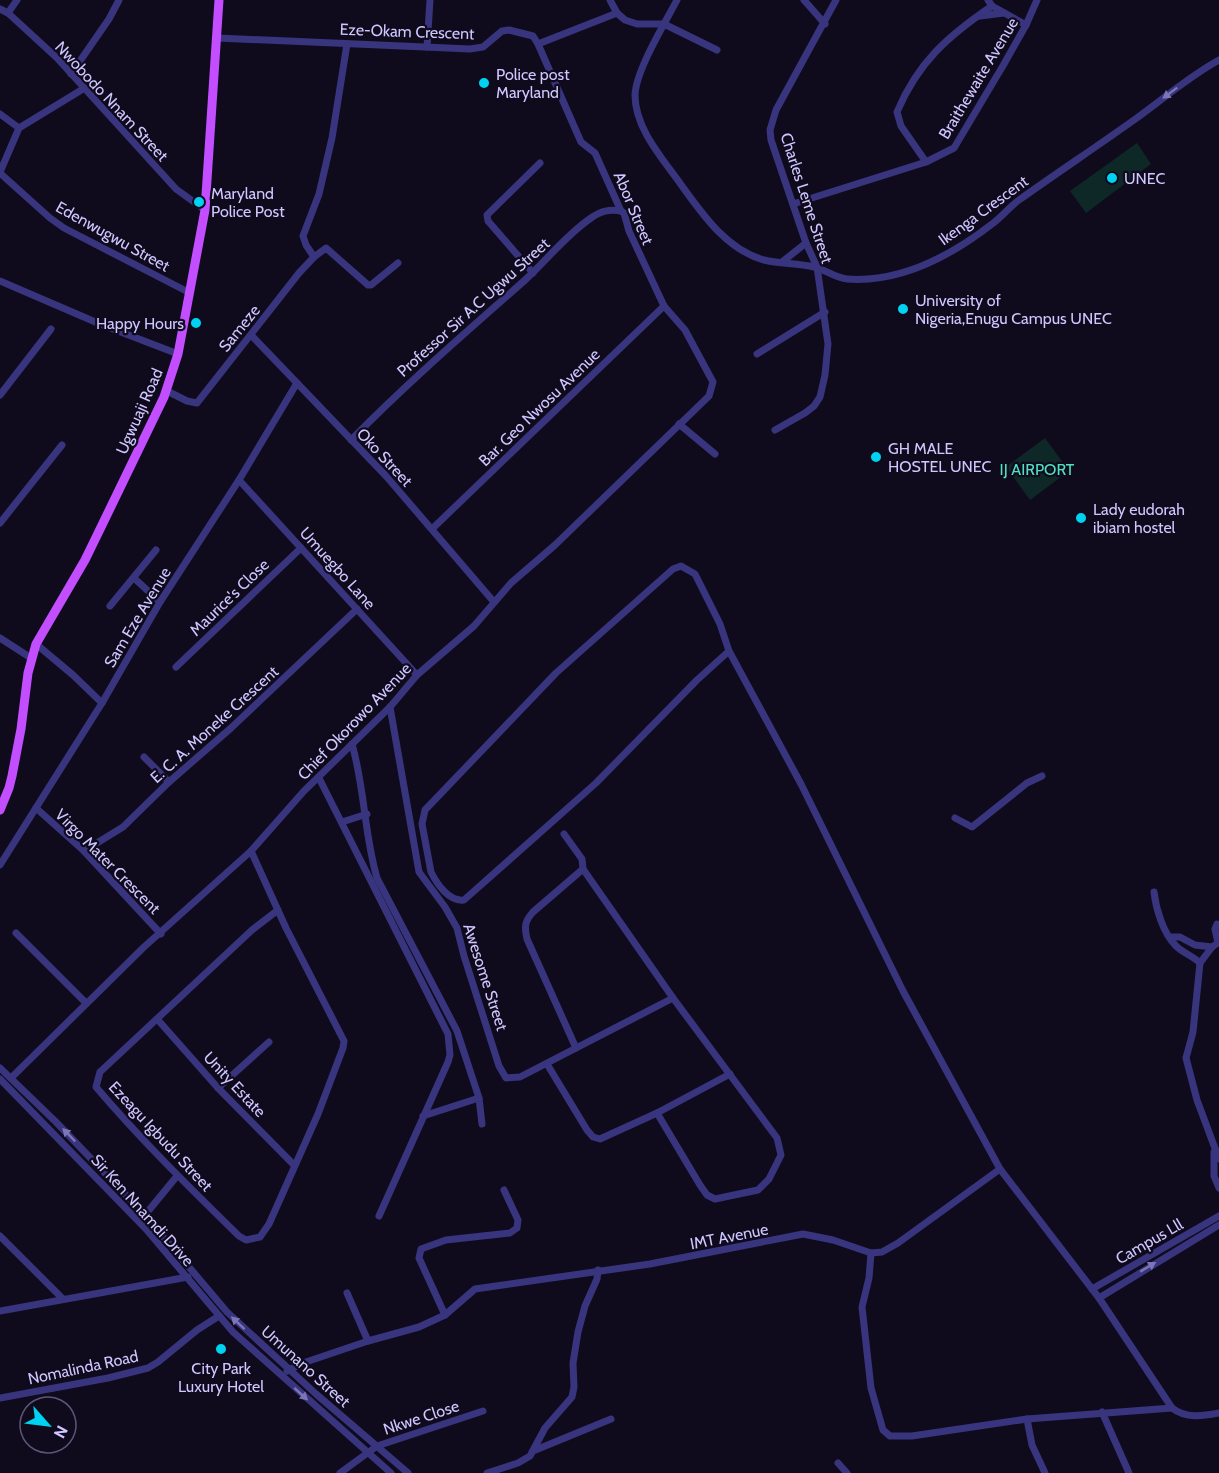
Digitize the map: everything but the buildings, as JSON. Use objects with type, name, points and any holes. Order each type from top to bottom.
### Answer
[{"type":"main road","name":"Ugwuaji Road","points":[[0,810],[12,776],[31,658],[36,644],[85,560],[167,391],[178,354],[205,210],[219,0]]},
{"type":"street","points":[[8,13],[16,0]]},
{"type":"street","points":[[71,74],[109,19],[119,0]]},
{"type":"street","points":[[427,47],[430,0]]},
{"type":"street","points":[[610,0],[617,13],[625,20],[633,23],[664,24],[717,50]]},
{"type":"street","name":"Ikenga Crescent","points":[[677,0],[637,82],[635,98],[644,130],[699,209],[721,234],[740,249],[767,261],[817,267],[830,275],[846,279],[891,275],[915,269],[948,253],[1000,218],[1024,196],[1219,60]]},
{"type":"street","points":[[804,0],[825,24]]},
{"type":"street","name":"Charles Leme Street","points":[[775,430],[805,413],[820,398],[828,344],[817,267],[806,243],[770,130],[776,110],[825,24],[836,0]]},
{"type":"street","name":"Braithewaite Avenue","points":[[793,204],[926,162],[954,148],[1026,25],[1037,0]]},
{"type":"street","points":[[926,162],[901,126],[897,112],[911,83],[931,56],[990,3],[1026,25]]},
{"type":"street","name":"Nwobodo Nnam Street","points":[[0,9],[8,13],[57,58],[176,189],[205,210]]},
{"type":"street","points":[[538,44],[617,13]]},
{"type":"street","points":[[977,16],[1005,14]]},
{"type":"street","name":"Eze-Okam Crescent","points":[[217,38],[459,50],[483,47],[502,31],[509,30],[532,36],[538,44]]},
{"type":"street","points":[[314,257],[303,236],[319,194],[332,138],[347,44]]},
{"type":"street","name":"Abor Street","points":[[538,44],[581,142],[596,153],[664,306],[685,330],[712,382]]},
{"type":"street","points":[[0,173],[19,128],[83,89]]},
{"type":"street","points":[[0,114],[19,128]]},
{"type":"street","points":[[533,273],[488,221],[487,215],[540,163]]},
{"type":"street","name":"Edenwugwu Street","points":[[0,173],[64,228],[190,293]]},
{"type":"street","name":"Professor Sir A.C Ugwu Street","points":[[351,440],[388,402],[533,273],[573,232],[592,217],[608,209],[621,211]]},
{"type":"street","points":[[782,262],[806,243]]},
{"type":"street","name":"Sameze","points":[[167,391],[187,401],[197,403],[314,257],[326,248],[368,285],[372,285],[398,263]]},
{"type":"street","points":[[0,281],[100,324],[178,354]]},
{"type":"street","name":"Bar. Geo Nwosu Avenue","points":[[433,528],[664,306]]},
{"type":"street","points":[[757,354],[825,312]]},
{"type":"street","points":[[0,395],[51,329]]},
{"type":"street","name":"Oko Street","points":[[251,335],[433,528],[494,602]]},
{"type":"street","name":"Chief Okorowo Avenue","points":[[11,1078],[86,1003],[252,851],[290,807],[390,707],[417,675],[474,626],[511,583],[555,545],[709,396],[712,382]]},
{"type":"street","name":"Sam Eze Avenue","points":[[0,865],[102,703],[160,602],[297,383]]},
{"type":"street","points":[[679,424],[715,454]]},
{"type":"street","points":[[1,519],[62,445]]},
{"type":"street","name":"Umuegbo Lane","points":[[238,480],[417,675]]},
{"type":"street","name":"Maurice's Close","points":[[176,667],[301,548]]},
{"type":"street","points":[[110,606],[156,550]]},
{"type":"street","points":[[729,651],[596,783],[464,900],[450,897],[434,879],[422,824],[425,810],[556,674],[673,569],[681,566],[695,574],[720,624],[729,651],[807,794],[903,991],[1000,1169],[1099,1298],[1172,1408]]},
{"type":"street","points":[[134,578],[160,602]]},
{"type":"street","name":"E. C. A. Moneke Crescent","points":[[84,851],[123,827],[357,609]]},
{"type":"street","points":[[0,638],[31,658]]},
{"type":"street","points":[[36,644],[102,703]]},
{"type":"street","name":"Awesome Street","points":[[390,707],[419,872],[449,913],[457,928],[502,1074],[512,1079],[548,1064],[673,998]]},
{"type":"street","points":[[352,744],[367,814],[370,856],[377,878],[457,1031],[479,1098],[482,1124]]},
{"type":"street","points":[[144,757],[169,782]]},
{"type":"street","points":[[955,818],[972,827],[1027,783],[1042,776]]},
{"type":"street","points":[[319,778],[448,1034],[450,1055],[448,1062],[379,1216]]},
{"type":"street","name":"Virgo Mater Crescent","points":[[36,808],[84,851],[161,934]]},
{"type":"street","points":[[342,822],[367,814]]},
{"type":"street","points":[[564,834],[582,859],[583,869],[673,998],[780,1144],[781,1155],[777,1166],[758,1190],[715,1199],[707,1195],[657,1113]]},
{"type":"street","points":[[252,851],[278,910],[344,1041],[318,1114],[294,1165]]},
{"type":"street","points":[[576,1048],[526,939],[524,926],[533,912],[583,869]]},
{"type":"street","points":[[1154,892],[1158,911],[1170,937],[1176,946],[1200,963]]},
{"type":"street","name":"Ezeagu Igbudu Street","points":[[278,910],[252,930],[100,1072],[96,1087],[177,1176],[239,1236],[246,1240],[260,1237],[269,1224],[294,1165]]},
{"type":"street","points":[[1217,924],[1216,944],[1200,963],[1193,1032],[1186,1058],[1197,1100],[1219,1159]]},
{"type":"street","points":[[16,933],[86,1003]]},
{"type":"street","points":[[1170,937],[1180,937],[1195,945],[1216,944]]},
{"type":"street","name":"Unity Estate","points":[[158,1020],[218,1088],[294,1165]]},
{"type":"street","points":[[218,1088],[269,1042]]},
{"type":"street","points":[[548,1064],[587,1130],[593,1137],[600,1138],[607,1137],[657,1113],[730,1074]]},
{"type":"street","name":"Sir Ken Nnamdi Drive","points":[[0,1068],[56,1122],[145,1215],[194,1271]]},
{"type":"street","name":"Sir Ken Nnamdi Drive","points":[[0,1079],[50,1128],[188,1277]]},
{"type":"street","points":[[423,1116],[479,1098]]},
{"type":"street","points":[[50,1128],[56,1122]]},
{"type":"street","points":[[1214,1146],[1213,1172],[1219,1188]]},
{"type":"street","points":[[1000,1169],[892,1246],[882,1252],[871,1253],[869,1278],[862,1307],[871,1388],[885,1434],[912,1436],[1027,1419],[1102,1412],[1172,1408],[1186,1415],[1204,1416],[1219,1413]]},
{"type":"street","points":[[145,1215],[177,1176]]},
{"type":"street","points":[[445,1315],[419,1258],[421,1249],[446,1240],[513,1231],[517,1228],[518,1220],[504,1190]]},
{"type":"street","name":"Campus Lll","points":[[1092,1289],[1219,1216]]},
{"type":"street","points":[[1099,1298],[1219,1225]]},
{"type":"street","name":"IMT Avenue","points":[[277,1371],[290,1370],[303,1363],[368,1341],[419,1327],[445,1315],[475,1289],[651,1264],[803,1234],[838,1241],[871,1253]]},
{"type":"street","points":[[0,1236],[63,1299]]},
{"type":"street","points":[[487,1473],[525,1460],[533,1451],[545,1428],[572,1397],[573,1363],[578,1332],[585,1306],[597,1279],[598,1270]]},
{"type":"street","name":"Umunano Street","points":[[194,1271],[227,1312],[408,1473]]},
{"type":"street","name":"Sir Ken Nnamdi Drive","points":[[0,1311],[188,1277]]},
{"type":"street","name":"Umunano Street","points":[[188,1277],[241,1340],[391,1473]]},
{"type":"street","points":[[347,1293],[368,1341]]},
{"type":"street","name":"Nomalinda Road","points":[[0,1398],[118,1376],[148,1368],[219,1316]]},
{"type":"street","name":"Nkwe Close","points":[[340,1473],[377,1446],[483,1411]]},
{"type":"street","points":[[1102,1412],[1129,1473]]},
{"type":"street","points":[[533,1451],[611,1419]]},
{"type":"street","points":[[1027,1419],[1032,1445],[1045,1473]]},
{"type":"street","points":[[838,1463],[847,1473]]},
{"type":"green space","points":[[1137,143],[1151,164],[1086,213],[1070,191]]},
{"type":"green space","name":"IJ AIRPORT","points":[[1045,438],[1069,471],[1030,500],[1006,467]]},
{"type":"place","name":"Police post Maryland","points":[[484,83]]},
{"type":"place","name":"UNEC","points":[[1112,178]]},
{"type":"place","name":"Maryland Police Post","points":[[199,202]]},
{"type":"place","name":"University of Nigeria,Enugu Campus UNEC","points":[[903,309]]},
{"type":"place","name":"Happy Hours","points":[[196,323]]},
{"type":"place","name":"GH MALE HOSTEL UNEC","points":[[876,457]]},
{"type":"place","name":"Lady eudorah ibiam hostel","points":[[1081,518]]},
{"type":"place","name":"City Park Luxury Hotel","points":[[221,1349]]}]
